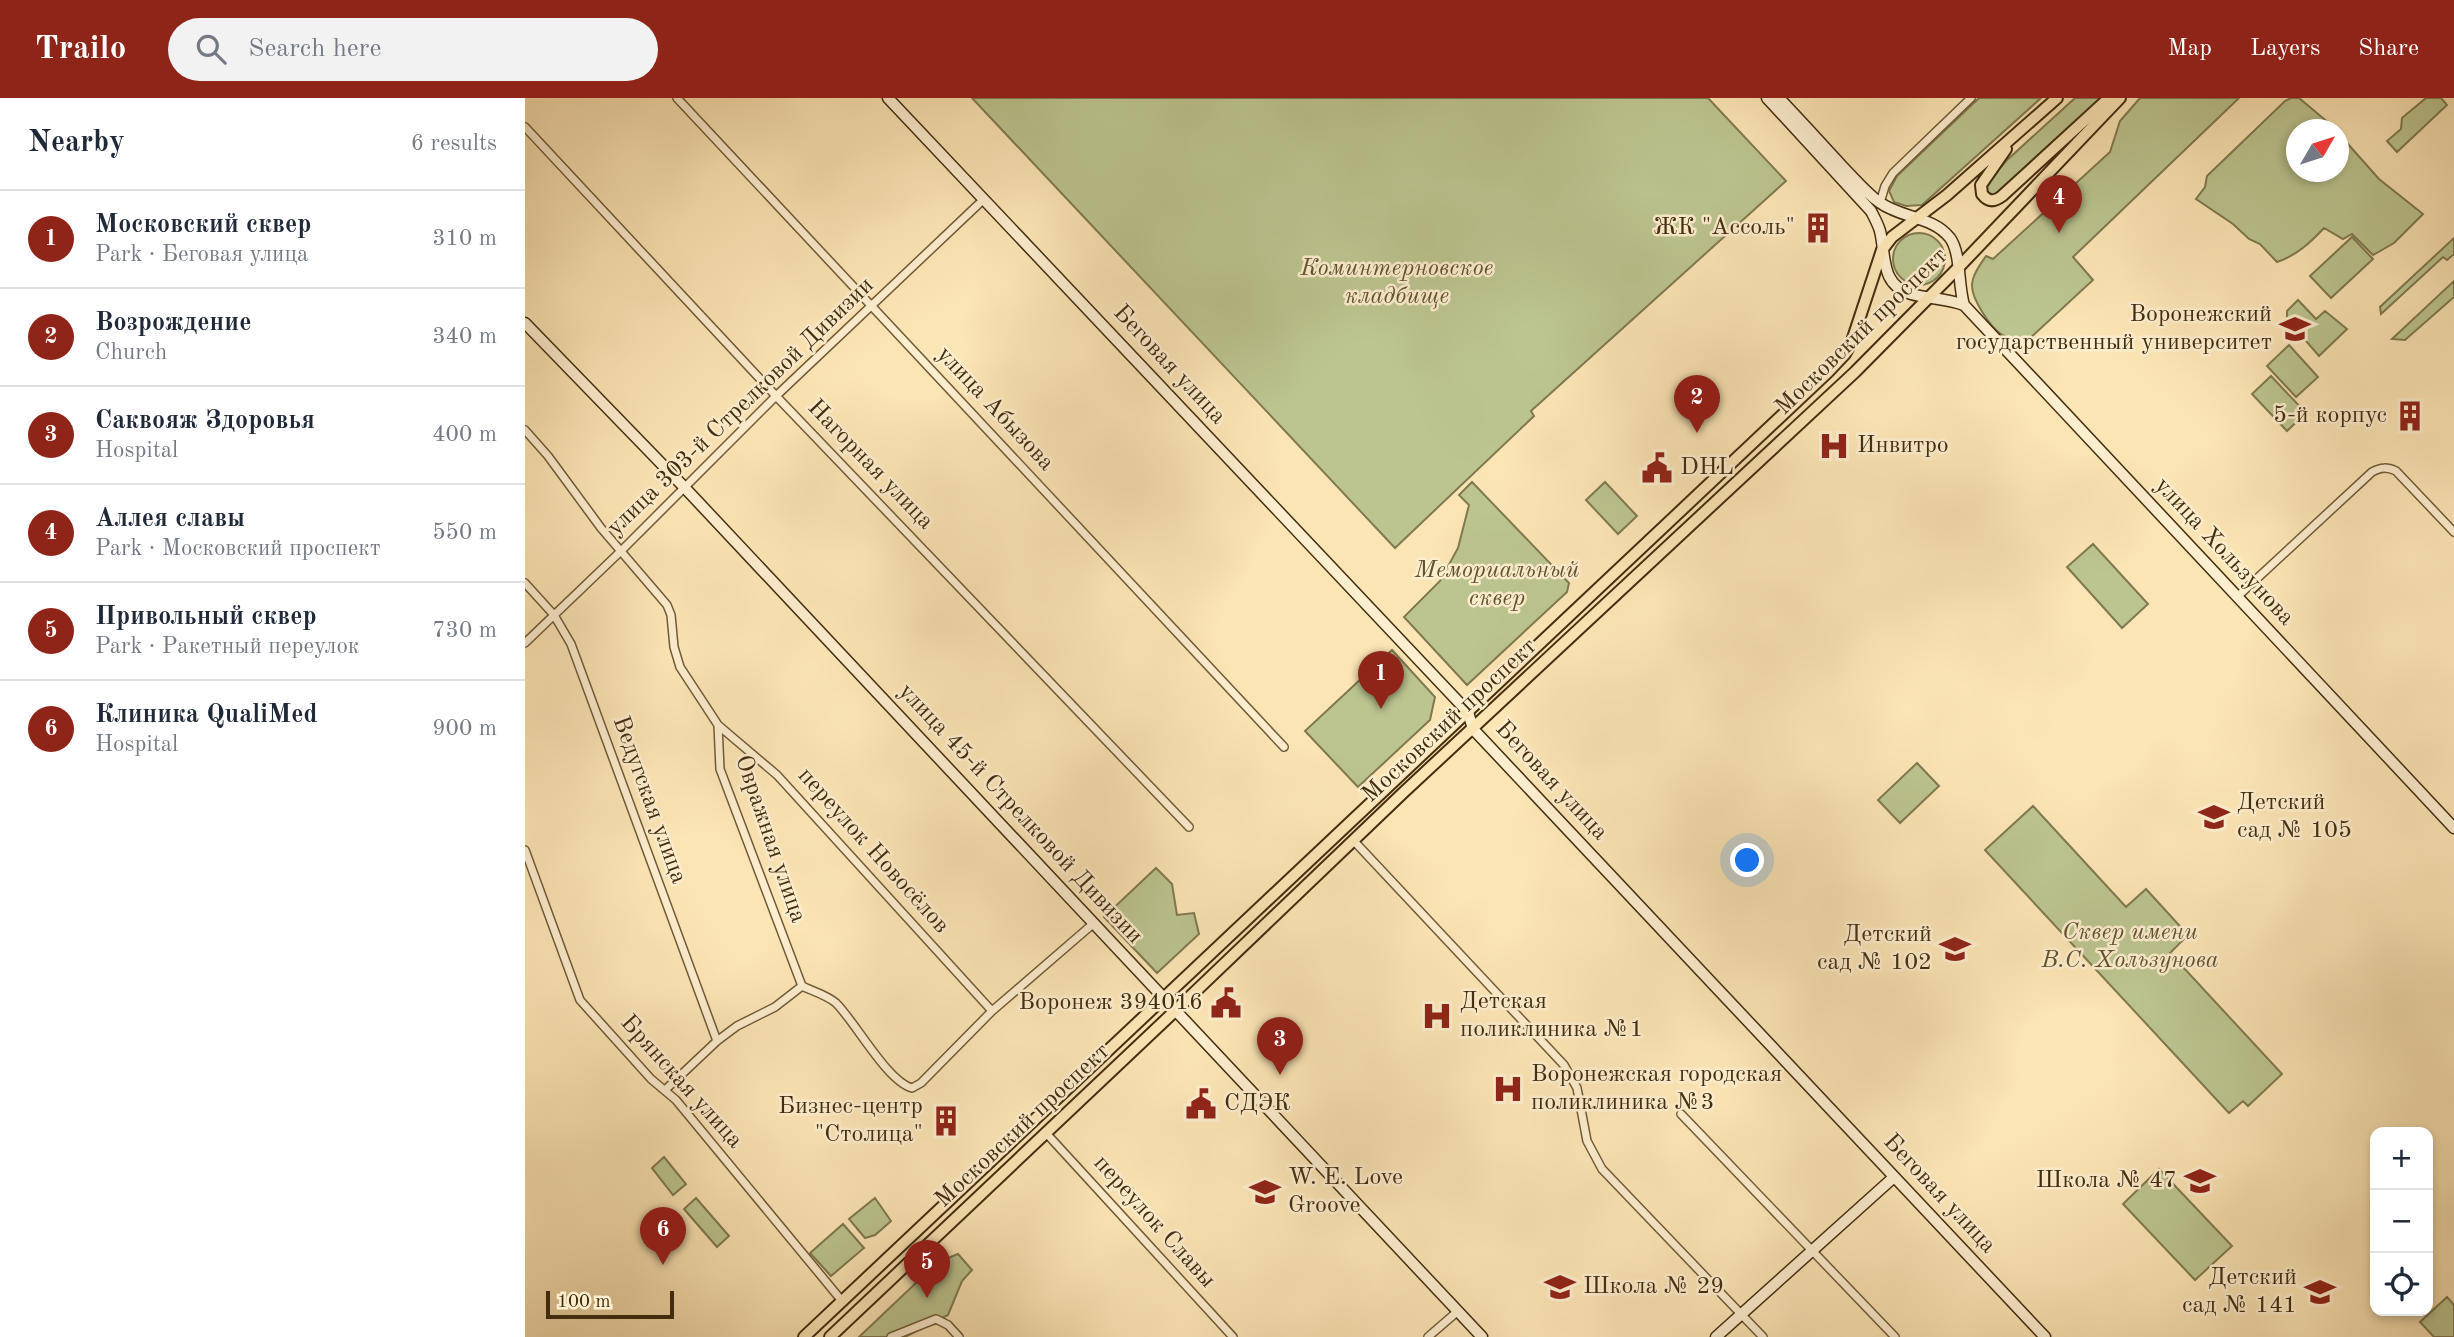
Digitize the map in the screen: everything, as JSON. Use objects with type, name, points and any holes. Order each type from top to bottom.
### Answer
[{"type":"main road","name":"Московский проспект","points":[[804,1337],[1166,999],[1828,372],[1845,354],[1852,341],[1882,250],[1899,229],[1947,195],[2057,98]]},
{"type":"main road","points":[[2018,132],[1983,179],[1980,190],[1989,200],[1994,201],[2002,196],[2109,98]]},
{"type":"main road","name":"Московский проспект","points":[[829,1337],[1177,1010],[1353,840],[1855,372],[2120,98]]},
{"type":"street","name":"улица Абызова","points":[[677,98],[1284,747]]},
{"type":"street","name":"Беговая улица","points":[[888,98],[1468,712],[1473,729],[2045,1337]]},
{"type":"street","points":[[1767,98],[1871,211],[1880,228],[1884,269],[1892,282],[1912,294],[1948,299],[1964,305]]},
{"type":"street","points":[[1779,98],[1880,203],[1942,230],[1951,240],[1957,253],[1959,289],[1964,305]]},
{"type":"street","points":[[1880,203],[1885,186],[1893,173],[1971,98]]},
{"type":"street","name":"Нагорная улица","points":[[525,127],[776,396],[1189,827]]},
{"type":"street","name":"улица 303-й Стрелковой Дивизии","points":[[525,643],[776,396],[984,199]]},
{"type":"street","name":"улица Хользунова","points":[[1964,305],[2454,828]]},
{"type":"street","name":"улица 45-й Стрелковой Дивизии","points":[[525,323],[685,488],[1482,1337]]},
{"type":"street","name":"Овражная улица","points":[[525,430],[548,456],[601,528],[667,605],[680,667],[718,725],[720,769],[802,986]]},
{"type":"street","points":[[2237,597],[2378,469],[2390,468],[2396,471],[2454,532]]},
{"type":"street","name":"Ведугская улица","points":[[525,583],[554,615],[571,644],[716,1041]]},
{"type":"street","name":"переулок Новосёлов","points":[[718,725],[777,775],[992,1011]]},
{"type":"street","points":[[1353,840],[1564,1065],[1577,1088],[1587,1142],[1602,1170],[1763,1337]]},
{"type":"street","name":"Брянская улица","points":[[525,850],[580,1000],[651,1079],[676,1100],[854,1314]]},
{"type":"street","points":[[665,1090],[716,1041],[737,1026],[775,1007],[802,986],[834,1001],[888,1069],[905,1086],[912,1087],[921,1083],[992,1011],[1094,923]]},
{"type":"street","points":[[1681,1114],[1895,1337]]},
{"type":"street","name":"переулок Славы","points":[[1046,1133],[1233,1337]]},
{"type":"street","points":[[1716,1337],[1894,1177]]},
{"type":"street","points":[[1428,1337],[1458,1311]]},
{"type":"street","points":[[891,1337],[936,1319],[959,1337]]},
{"type":"green space","name":"Коминтерновское кладбище","points":[[972,98],[1708,98],[1786,181],[1531,411],[1534,416],[1395,548]]},
{"type":"green space","points":[[1979,98],[2041,98],[1922,205],[1906,206],[1894,202],[1889,191],[1897,176]]},
{"type":"green space","points":[[2075,98],[2103,98],[1995,198],[1985,193],[1986,184],[2006,161]]},
{"type":"green space","points":[[2140,98],[2239,98],[2073,257],[2093,280],[2028,340],[2004,336],[1987,319],[1975,298],[1972,286],[1977,270],[1986,256],[1993,259],[2110,152],[2120,121]]},
{"type":"green space","points":[[2299,98],[2324,119],[2286,119],[2286,182],[2349,182],[2349,145],[2379,179],[2423,214],[2394,243],[2373,255],[2352,234],[2343,239],[2324,228],[2303,248],[2277,262],[2260,244],[2249,239],[2233,224],[2196,199],[2205,187],[2207,176],[2285,101]]},
{"type":"green space","points":[[2426,98],[2441,98],[2447,105],[2397,152],[2387,141],[2401,129],[2402,118]]},
{"type":"green space","points":[[1919,233],[1929,235],[1937,241],[1943,249],[1943,269],[1937,277],[1929,283],[1919,285],[1909,283],[1901,277],[1895,269],[1893,259],[1895,249],[1901,241],[1909,235]]},
{"type":"green space","points":[[2352,237],[2373,259],[2331,298],[2310,276]]},
{"type":"green space","points":[[2454,238],[2454,254],[2447,260],[2443,257],[2381,314],[2380,307]]},
{"type":"green space","points":[[2454,281],[2454,297],[2405,340],[2392,339]]},
{"type":"green space","points":[[2298,300],[2316,319],[2325,311],[2347,329],[2319,356],[2287,319],[2287,311]]},
{"type":"green space","points":[[2289,345],[2318,377],[2296,397],[2267,366]]},
{"type":"green space","points":[[2271,376],[2306,413],[2287,431],[2252,394]]},
{"type":"green space","name":"Мемориальный сквер","points":[[1472,482],[1569,583],[1567,592],[1467,685],[1404,617],[1440,581],[1458,548],[1469,505],[1459,495]]},
{"type":"green space","points":[[1605,482],[1637,516],[1618,534],[1586,500]]},
{"type":"green space","points":[[2093,544],[2148,604],[2122,628],[2067,567]]},
{"type":"green space","points":[[1392,650],[1435,697],[1430,720],[1358,787],[1305,731]]},
{"type":"green space","points":[[1917,763],[1939,786],[1900,823],[1878,800]]},
{"type":"green space","name":"Сквер имени В.С. Хользунова","points":[[2033,806],[2126,907],[2146,889],[2188,935],[2170,953],[2282,1074],[2248,1106],[2243,1101],[2229,1113],[1985,850]]},
{"type":"green space","points":[[1156,868],[1172,884],[1177,915],[1194,913],[1199,934],[1157,973],[1104,917]]},
{"type":"green space","points":[[664,1157],[686,1184],[673,1195],[652,1168]]},
{"type":"green space","points":[[2159,1169],[2232,1246],[2195,1280],[2123,1204]]},
{"type":"green space","points":[[696,1198],[729,1236],[717,1247],[684,1209]]},
{"type":"green space","points":[[875,1198],[891,1221],[875,1235],[865,1238],[849,1219]]},
{"type":"green space","points":[[843,1224],[864,1248],[831,1276],[810,1253]]},
{"type":"green space","points":[[958,1254],[972,1270],[962,1281],[948,1315],[905,1337],[859,1337],[938,1262]]},
{"type":"green space","points":[[2447,1297],[2454,1305],[2454,1337],[2434,1337],[2420,1322],[2426,1316],[2433,1316],[2433,1310]]},
{"type":"place","name":"ЖК \"Ассоль\"","points":[[1818,228]]},
{"type":"place","name":"Аллея славы","points":[[2059,233]]},
{"type":"place","name":"Воронежский государственный университет","points":[[2295,329]]},
{"type":"place","name":"5-й корпус","points":[[2410,416]]},
{"type":"place","name":"Возрождение","points":[[1697,433]]},
{"type":"place","name":"Инвитро","points":[[1834,446]]},
{"type":"place","name":"DHL","points":[[1657,468]]},
{"type":"place","name":"Московский сквер","points":[[1381,709]]},
{"type":"place","name":"Детский сад № 105","points":[[2214,817]]},
{"type":"place","name":"Детский сад № 102","points":[[1955,949]]},
{"type":"place","name":"Воронеж 394016","points":[[1226,1003]]},
{"type":"place","name":"Детская поликлиника №1","points":[[1437,1016]]},
{"type":"place","name":"Саквояж Здоровья","points":[[1280,1075]]},
{"type":"place","name":"Воронежская городская поликлиника №3","points":[[1508,1089]]},
{"type":"place","name":"СДЭК","points":[[1201,1104]]},
{"type":"place","name":"Бизнес-центр \"Столица\"","points":[[946,1121]]},
{"type":"place","name":"Школа № 47","points":[[2200,1181]]},
{"type":"place","name":"W. E. Love Groove","points":[[1265,1192]]},
{"type":"place","name":"Клиника QualiMed","points":[[663,1265]]},
{"type":"place","name":"Школа № 29","points":[[1560,1287]]},
{"type":"place","name":"Детский сад № 141","points":[[2320,1292]]},
{"type":"place","name":"Привольный сквер","points":[[927,1298]]}]
